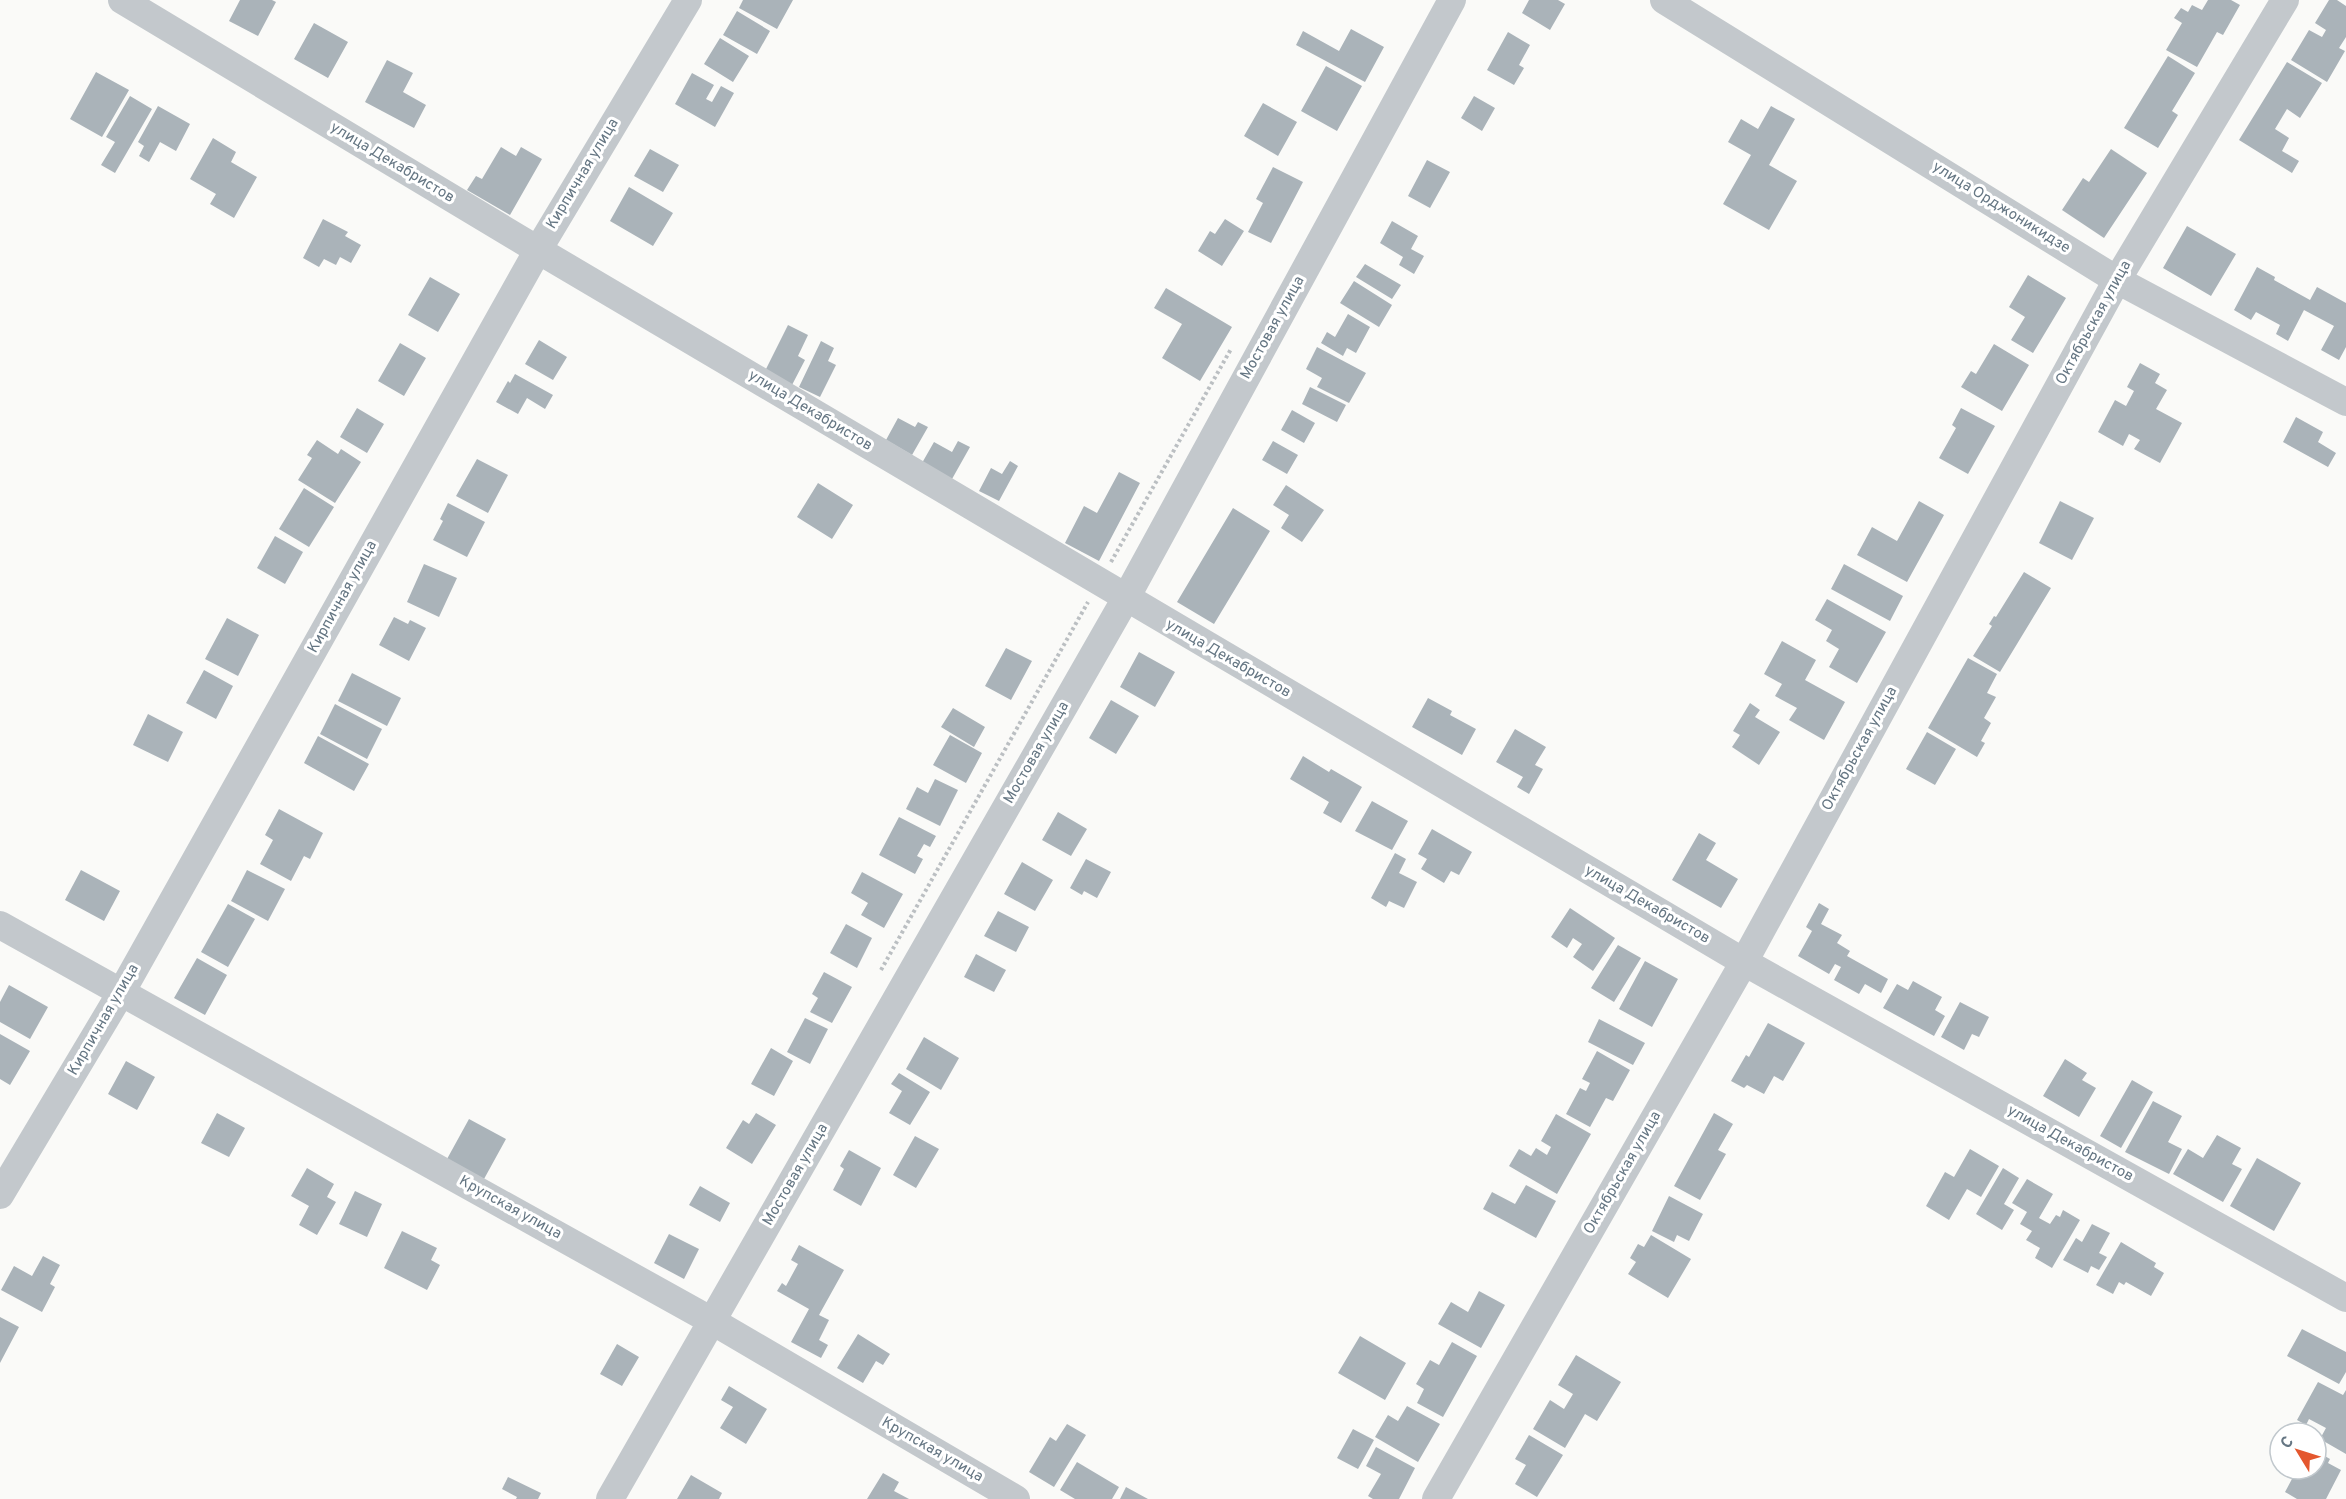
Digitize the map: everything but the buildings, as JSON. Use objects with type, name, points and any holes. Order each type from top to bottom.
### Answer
[{"type":"street","name":"улица Декабристов","points":[[122,0],[538,250],[1744,962],[2346,1298]]},
{"type":"street","name":"Кирпичная улица","points":[[0,1195],[122,991],[538,250],[688,0]]},
{"type":"street","name":"Мостовая улица","points":[[610,1499],[1126,598],[1452,0]]},
{"type":"street","name":"улица Орджоникидзе","points":[[1664,0],[2117,280],[2346,402]]},
{"type":"street","name":"Октябрьская улица","points":[[1436,1499],[1744,962],[2117,280],[2285,0]]},
{"type":"street","name":"Крупская улица","points":[[0,925],[712,1321],[1016,1499]]},
{"type":"path","points":[[877,977],[1234,343]]}]
